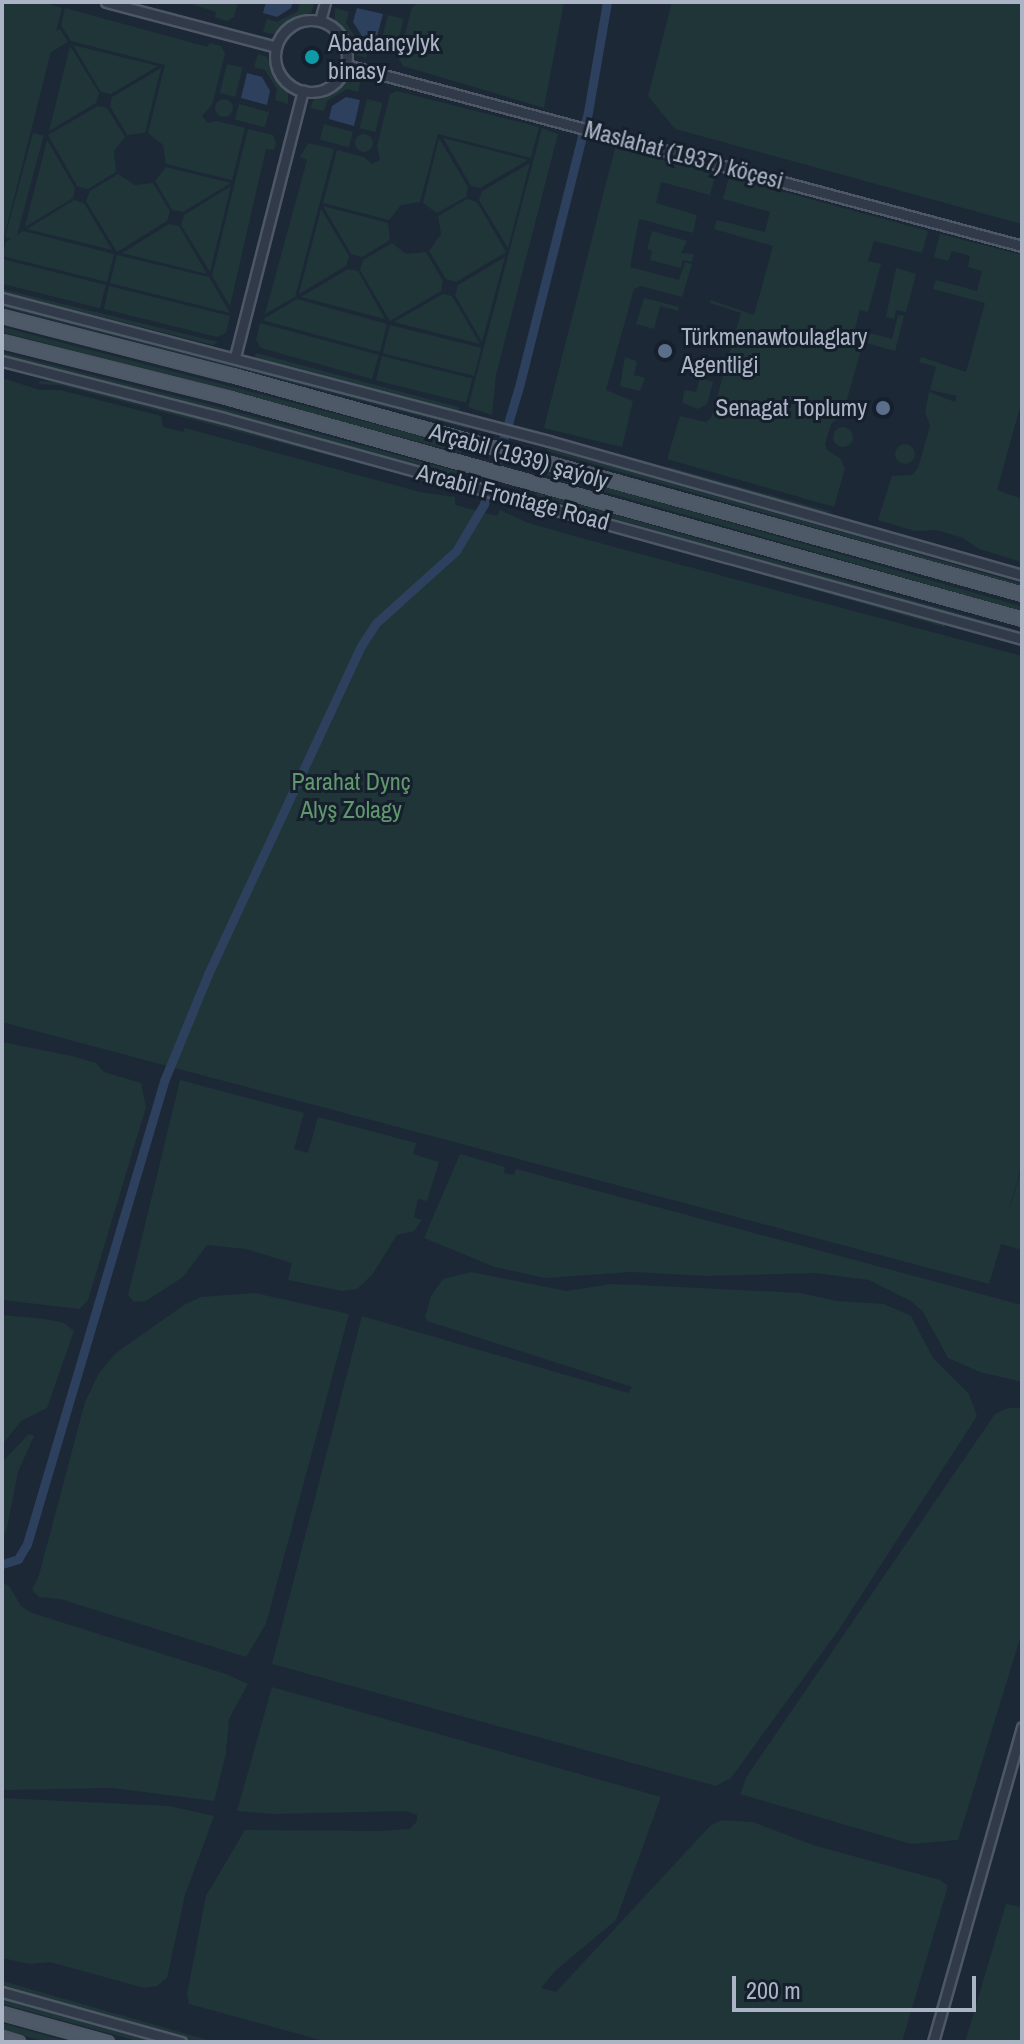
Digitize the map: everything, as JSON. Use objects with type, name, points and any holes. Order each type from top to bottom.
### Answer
[{"type":"main road","name":"Arçabil (1939) şaýoly","points":[[2,316],[544,460],[1022,594]]},
{"type":"main road","name":"Arçabil (1939) şaýoly","points":[[2,341],[226,397],[1022,619]]},
{"type":"main road","points":[[2,2013],[107,2042]]},
{"type":"main road","points":[[2,2037],[18,2042]]},
{"type":"street","points":[[106,2],[276,47]]},
{"type":"street","points":[[320,21],[325,2]]},
{"type":"street","points":[[320,21],[341,35],[346,46],[346,65],[333,85],[315,92],[303,91],[282,77],[275,60],[276,47],[281,36],[296,24],[320,21]]},
{"type":"street","name":"Maslahat (1937) köçesi","points":[[346,65],[1022,246]]},
{"type":"street","points":[[235,357],[303,91]]},
{"type":"street","points":[[2,298],[549,441],[1022,575]]},
{"type":"street","name":"Arcabil Frontage Road","points":[[2,361],[454,481],[1022,639]]},
{"type":"street","points":[[933,2042],[1022,1727]]},
{"type":"street","points":[[2,1992],[181,2042]]},
{"type":"green space","points":[[2,2],[42,2],[62,8],[2,245]]},
{"type":"green space","points":[[185,2],[238,2],[234,17],[227,21],[215,17],[216,12]]},
{"type":"green space","points":[[300,2],[314,4],[311,13],[290,20],[273,34],[263,32],[267,19],[277,22],[298,11]]},
{"type":"green space","points":[[420,2],[564,2],[544,108],[403,66],[399,59],[412,7]]},
{"type":"green space","points":[[672,2],[1022,2],[1022,224],[675,129],[648,96]]},
{"type":"green space","points":[[65,8],[208,47],[209,43],[221,46],[225,53],[212,105],[202,116],[208,123],[217,121],[245,128],[232,180],[166,164],[163,145],[148,133],[165,65],[71,41],[61,25]]},
{"type":"green space","points":[[335,8],[349,12],[346,23],[359,43],[369,45],[366,58],[357,55],[349,35],[335,20]]},
{"type":"green space","points":[[388,15],[404,19],[396,48],[381,44]]},
{"type":"green space","points":[[60,29],[68,42],[2,83],[2,65]]},
{"type":"green space","points":[[73,45],[158,66],[111,94],[101,92]]},
{"type":"green space","points":[[70,46],[99,93],[96,103],[49,131]]},
{"type":"green space","points":[[258,54],[267,57],[275,77],[288,92],[288,104],[275,100],[277,89],[265,70],[254,67]]},
{"type":"green space","points":[[227,64],[243,68],[235,97],[220,93]]},
{"type":"green space","points":[[161,68],[145,133],[127,135],[110,106],[112,97]]},
{"type":"green space","points":[[351,77],[361,80],[358,92],[347,89],[327,101],[324,111],[310,108],[314,99],[335,91]]},
{"type":"green space","points":[[397,91],[539,127],[531,158],[438,134],[420,202],[401,205],[389,220],[323,203],[337,150],[364,157],[372,164],[380,160],[377,146],[390,94]]},
{"type":"green space","points":[[224,99],[233,108],[224,117],[215,108]]},
{"type":"green space","points":[[367,99],[383,103],[375,132],[360,128]]},
{"type":"green space","points":[[239,104],[269,112],[265,127],[235,119]]},
{"type":"green space","points":[[98,106],[107,108],[125,137],[114,151],[116,172],[88,189],[77,186],[48,135]]},
{"type":"green space","points":[[324,124],[353,132],[349,147],[320,139]]},
{"type":"green space","points":[[542,128],[558,134],[496,375],[492,415],[468,407]]},
{"type":"green space","points":[[248,129],[273,135],[276,143],[274,150],[266,149],[230,306],[212,276]]},
{"type":"green space","points":[[33,133],[44,136],[16,240],[5,237]]},
{"type":"green space","points":[[364,134],[373,143],[364,152],[355,143]]},
{"type":"green space","points":[[439,138],[468,187],[466,197],[437,213],[423,203]]},
{"type":"green space","points":[[443,138],[528,160],[480,188],[471,186]]},
{"type":"green space","points":[[47,140],[75,188],[73,198],[25,227]]},
{"type":"green space","points":[[308,143],[334,149],[295,297],[265,314],[307,160],[300,157]]},
{"type":"green space","points":[[615,148],[716,174],[710,195],[661,182],[656,203],[697,215],[693,233],[639,219],[630,267],[679,280],[685,262],[692,264],[682,297],[641,286],[634,289],[606,390],[633,401],[622,447],[544,428]]},
{"type":"green space","points":[[530,163],[508,248],[479,200],[482,191]]},
{"type":"green space","points":[[166,167],[231,183],[183,212],[172,210],[155,181]]},
{"type":"green space","points":[[118,174],[135,185],[153,183],[170,211],[167,221],[117,252],[86,201],[90,191]]},
{"type":"green space","points":[[729,177],[928,231],[922,253],[874,241],[868,261],[881,264],[868,312],[860,310],[854,332],[862,346],[843,414],[831,424],[825,444],[827,450],[840,458],[845,468],[834,507],[667,459],[680,416],[706,422],[711,418],[741,313],[710,303],[711,300],[754,315],[773,246],[714,229],[717,220],[765,232],[770,212],[723,199]]},
{"type":"green space","points":[[231,186],[210,272],[181,225],[184,215]]},
{"type":"green space","points":[[467,199],[477,202],[506,252],[456,282],[446,279],[429,251],[441,234],[438,216]]},
{"type":"green space","points":[[74,200],[84,203],[112,250],[27,229]]},
{"type":"green space","points":[[323,206],[388,223],[390,240],[362,257],[351,254]]},
{"type":"green space","points":[[321,209],[349,256],[346,266],[299,294]]},
{"type":"green space","points":[[169,224],[179,226],[207,274],[122,253]]},
{"type":"green space","points":[[23,231],[114,254],[107,282],[2,256],[6,242]]},
{"type":"green space","points":[[652,231],[687,241],[681,253],[694,254],[692,262],[683,260],[681,268],[650,260],[652,251],[647,249]]},
{"type":"green space","points":[[940,234],[1022,255],[1022,400],[997,490],[1022,499],[1022,562],[979,549],[963,538],[936,530],[915,531],[878,520],[892,476],[912,475],[918,468],[930,426],[925,412],[929,392],[955,402],[957,396],[930,390],[936,367],[919,362],[921,357],[966,372],[985,303],[933,289],[936,280],[977,291],[982,271],[968,267],[970,256],[952,251],[948,261],[934,257]]},
{"type":"green space","points":[[392,243],[406,254],[426,252],[443,281],[441,291],[390,321],[360,270],[363,260]]},
{"type":"green space","points":[[117,255],[209,277],[230,313],[110,283]]},
{"type":"green space","points":[[505,257],[482,342],[455,295],[458,285]]},
{"type":"green space","points":[[2,259],[106,285],[100,308],[2,284]]},
{"type":"green space","points":[[896,268],[916,274],[906,312],[896,310],[894,319],[886,317]]},
{"type":"green space","points":[[348,269],[358,271],[385,319],[301,297]]},
{"type":"green space","points":[[109,286],[230,316],[226,333],[217,337],[104,309]]},
{"type":"green space","points":[[2,289],[218,342],[213,345],[2,292]]},
{"type":"green space","points":[[443,294],[452,296],[480,344],[394,322]]},
{"type":"green space","points":[[644,298],[679,307],[678,311],[660,306],[654,329],[636,324]]},
{"type":"green space","points":[[297,299],[387,324],[380,352],[262,320]]},
{"type":"green space","points":[[2,304],[470,426],[469,429],[2,307]]},
{"type":"green space","points":[[898,315],[904,316],[895,351],[863,342],[861,336],[866,332],[892,339]]},
{"type":"green space","points":[[260,323],[379,355],[372,379],[261,348],[256,340]]},
{"type":"green space","points":[[390,325],[481,348],[474,376],[383,353]]},
{"type":"green space","points":[[2,327],[463,447],[461,453],[2,332]]},
{"type":"green space","points":[[2,352],[457,471],[456,475],[2,356]]},
{"type":"green space","points":[[256,353],[460,408],[457,416],[254,362]]},
{"type":"green space","points":[[382,356],[472,378],[466,403],[376,380]]},
{"type":"green space","points":[[625,357],[637,361],[634,375],[645,378],[640,391],[620,386]]},
{"type":"green space","name":"Parahat Dynç Alyş Zolagy","points":[[2,378],[40,390],[60,390],[161,416],[163,427],[183,432],[185,428],[420,492],[455,497],[455,505],[497,516],[500,510],[528,523],[1022,656],[1022,1164],[1007,1217],[1022,1168],[1022,1250],[1001,1244],[989,1284],[2,1022]]},
{"type":"green space","points":[[700,378],[713,382],[707,404],[698,409],[683,403],[683,397],[685,390],[696,392]]},
{"type":"green space","points":[[40,381],[61,382],[439,482],[60,385],[39,384]]},
{"type":"green space","points":[[843,427],[850,430],[853,437],[850,444],[843,447],[836,444],[833,437],[836,430]]},
{"type":"green space","points":[[905,444],[912,447],[915,454],[912,461],[905,464],[898,461],[895,454],[898,447]]},
{"type":"green space","points":[[548,448],[1021,584],[1020,586],[547,451]]},
{"type":"green space","points":[[666,466],[832,512],[823,513],[673,471]]},
{"type":"green space","points":[[543,469],[1021,606],[1019,611],[542,474]]},
{"type":"green space","points":[[536,492],[1021,631],[1020,635],[535,496]]},
{"type":"green space","points":[[540,509],[945,625],[944,627]]},
{"type":"green space","points":[[2,1042],[96,1063],[104,1072],[141,1083],[146,1107],[88,1300],[80,1309],[2,1300]]},
{"type":"green space","points":[[180,1080],[304,1113],[294,1149],[308,1153],[318,1117],[416,1143],[413,1154],[439,1162],[427,1201],[418,1199],[414,1217],[422,1220],[414,1231],[397,1235],[372,1275],[357,1289],[342,1291],[288,1280],[292,1263],[246,1249],[207,1245],[183,1277],[146,1301],[134,1302],[128,1295]]},
{"type":"green space","points":[[460,1154],[505,1167],[504,1173],[514,1175],[516,1169],[1022,1305],[1022,1382],[980,1372],[948,1358],[923,1312],[911,1301],[869,1280],[815,1273],[706,1276],[631,1272],[545,1278],[495,1267],[424,1238]]},
{"type":"green space","points":[[471,1272],[567,1291],[611,1284],[639,1285],[800,1293],[836,1301],[884,1304],[911,1316],[933,1358],[969,1394],[977,1416],[840,1628],[731,1778],[716,1786],[272,1664],[362,1316],[628,1393],[632,1387],[427,1321],[425,1317],[431,1296],[443,1279]]},
{"type":"green space","points":[[255,1293],[349,1314],[266,1624],[246,1657],[60,1599],[39,1597],[32,1590],[39,1575],[85,1402],[99,1373],[116,1353],[184,1305],[201,1297]]},
{"type":"green space","points":[[2,1315],[64,1323],[74,1331],[47,1408],[21,1421],[2,1445]]},
{"type":"green space","points":[[1008,1408],[1022,1408],[1022,1632],[958,1840],[911,1844],[740,1794],[747,1776],[995,1414]]},
{"type":"green space","points":[[29,1434],[34,1436],[18,1472],[7,1528],[2,1538],[2,1462]]},
{"type":"green space","points":[[2,1582],[9,1586],[21,1606],[32,1613],[226,1674],[248,1684],[229,1719],[226,1753],[214,1801],[113,1788],[2,1790]]},
{"type":"green space","points":[[272,1687],[661,1797],[616,1920],[555,1971],[541,1988],[556,1992],[710,1826],[722,1820],[753,1822],[813,1845],[940,1880],[948,1886],[902,2042],[328,2042],[189,2004],[187,1994],[206,1896],[245,1830],[379,1831],[410,1829],[417,1821],[417,1815],[407,1811],[272,1814],[237,1811]]},
{"type":"green space","points":[[2,1798],[169,1806],[214,1816],[185,1895],[167,1978],[157,1986],[144,1988],[50,1962],[30,1964],[2,1958]]},
{"type":"green space","points":[[1006,1904],[1022,1907],[1022,2042],[965,2042]]},
{"type":"green space","points":[[2,1981],[215,2042],[197,2042],[2,1986]]},
{"type":"green space","points":[[2,1998],[159,2042],[141,2042],[2,2004]]},
{"type":"green space","points":[[2,2023],[70,2042],[47,2042],[2,2030]]},
{"type":"water","points":[[266,2],[293,2],[291,8],[277,17],[263,13]]},
{"type":"water","points":[[357,8],[383,14],[376,40],[362,36],[353,22]]},
{"type":"water","points":[[247,73],[262,77],[270,91],[267,105],[241,98]]},
{"type":"water","points":[[346,97],[360,100],[354,126],[329,119],[332,106]]},
{"type":"waterway","points":[[2,1564],[18,1559],[27,1544],[164,1081],[208,974],[361,646],[376,623],[456,551],[484,504],[520,383],[588,112],[607,2]]},
{"type":"place","name":"Abadançylyk binasy","points":[[312,57]]},
{"type":"place","name":"Türkmenawtoulaglary Agentligi","points":[[665,351]]},
{"type":"place","name":"Senagat Toplumy","points":[[883,408]]}]
